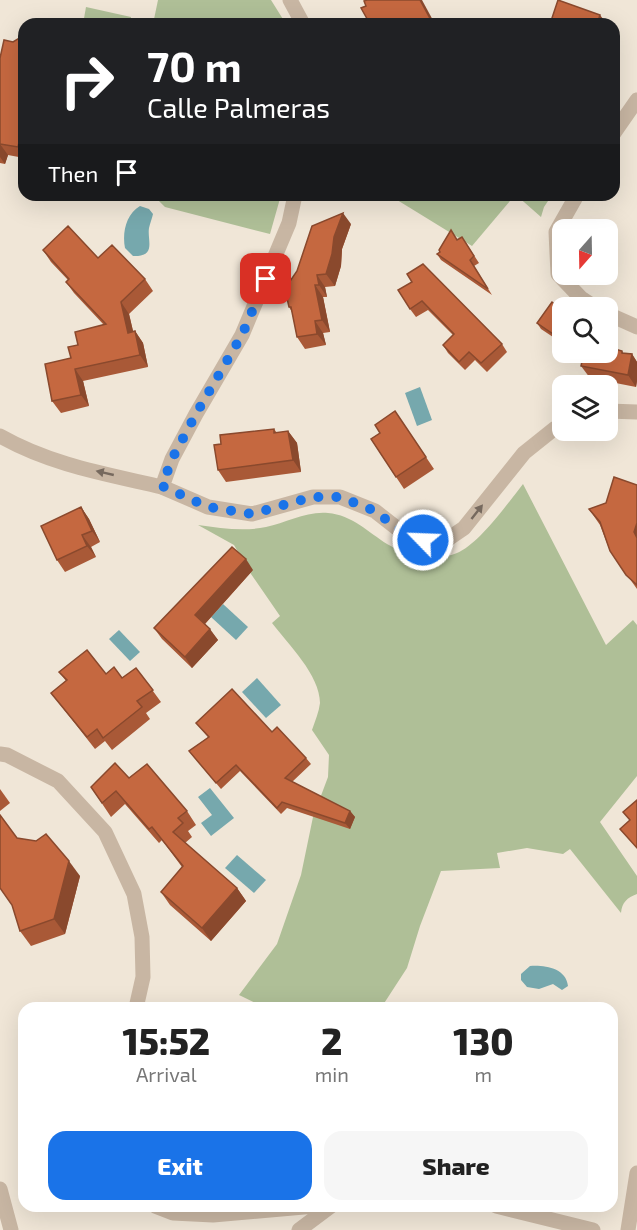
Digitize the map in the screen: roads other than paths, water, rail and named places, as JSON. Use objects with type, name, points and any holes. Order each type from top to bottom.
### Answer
[{"type":"street","points":[[290,0],[300,18]]},
{"type":"street","points":[[620,124],[637,100]]},
{"type":"street","points":[[162,486],[172,459],[242,335],[289,223],[294,201]]},
{"type":"street","points":[[574,201],[556,232],[558,274],[580,297]]},
{"type":"street","points":[[618,319],[637,327]]},
{"type":"street","points":[[618,411],[637,412]]},
{"type":"street","points":[[0,436],[26,451],[66,464],[162,486],[208,507],[252,514],[312,497],[340,497],[375,511],[406,533],[423,540],[445,541],[464,528],[524,453],[552,431]]},
{"type":"street","points":[[0,754],[7,755],[58,781],[105,832],[134,894],[142,937],[143,977],[137,1002]]},
{"type":"street","points":[[628,1230],[637,1173]]},
{"type":"street","points":[[0,1189],[11,1230]]},
{"type":"street","points":[[170,1212],[213,1215],[247,1212]]},
{"type":"street","points":[[299,1230],[323,1212]]},
{"type":"street","points":[[520,1212],[593,1230]]},
{"type":"water","points":[[140,206],[149,209],[153,214],[149,228],[149,247],[145,254],[133,256],[125,248],[124,236],[128,219]]},
{"type":"water","points":[[420,387],[432,420],[417,426],[405,393]]},
{"type":"water","points":[[223,604],[248,627],[236,640],[211,617]]},
{"type":"water","points":[[119,630],[140,652],[130,661],[109,639]]},
{"type":"water","points":[[257,678],[281,705],[266,718],[242,692]]},
{"type":"water","points":[[210,788],[234,818],[211,836],[201,823],[212,815],[198,797]]},
{"type":"water","points":[[237,855],[266,880],[254,893],[225,868]]},
{"type":"water","points":[[530,966],[548,967],[559,971],[568,986],[562,990],[553,984],[539,989],[527,987],[521,980],[521,974]]}]
